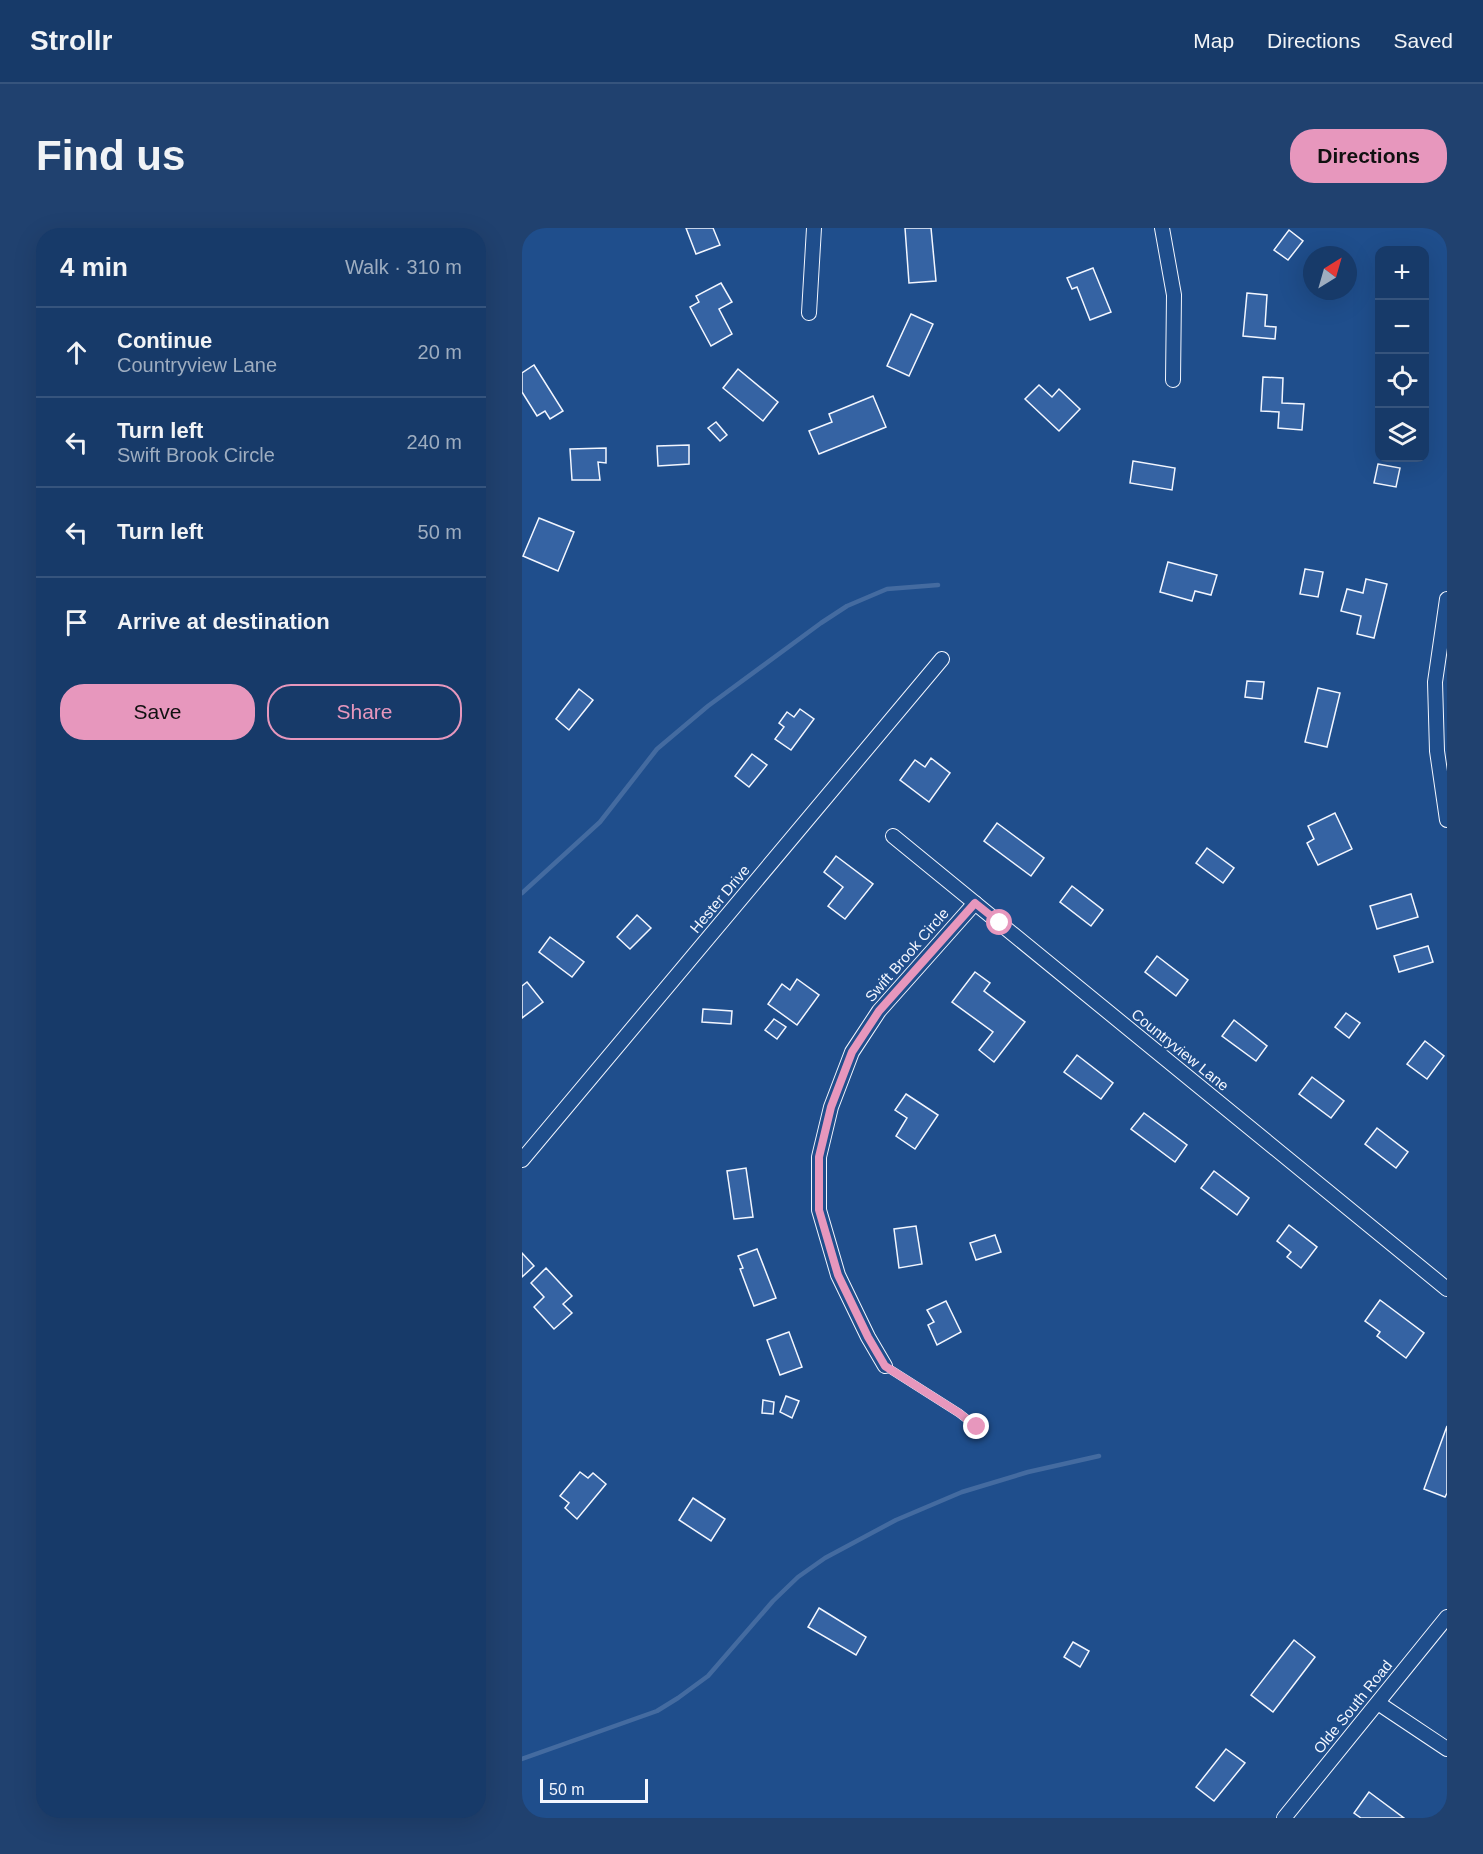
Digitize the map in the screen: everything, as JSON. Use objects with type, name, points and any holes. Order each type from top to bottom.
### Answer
[{"type":"street","points":[[809,313],[814,228]]},
{"type":"street","points":[[1162,228],[1174,295],[1173,380]]},
{"type":"street","points":[[1447,599],[1435,682],[1437,751],[1447,820]]},
{"type":"street","name":"Hester Drive","points":[[522,1160],[942,659]]},
{"type":"street","name":"Countryview Lane","points":[[893,836],[1447,1289]]},
{"type":"street","name":"Swift Brook Circle","points":[[885,1366],[838,1275],[819,1210],[819,1157],[831,1107],[852,1052],[879,1011],[975,903]]},
{"type":"street","name":"Olde South Road","points":[[1284,1818],[1447,1617]]},
{"type":"street","points":[[1378,1703],[1447,1749]]},
{"type":"lane","points":[[885,1366],[977,1427]]},
{"type":"building","points":[[686,228],[713,228],[720,245],[696,254]]},
{"type":"building","points":[[905,228],[931,228],[936,281],[909,283]]},
{"type":"building","points":[[1289,230],[1303,241],[1288,260],[1274,250]]},
{"type":"building","points":[[1093,268],[1111,312],[1090,320],[1077,287],[1072,289],[1067,278]]},
{"type":"building","points":[[721,283],[732,302],[719,309],[732,334],[711,346],[690,307],[699,302],[696,296]]},
{"type":"building","points":[[1247,293],[1267,295],[1265,326],[1276,327],[1275,339],[1243,336]]},
{"type":"building","points":[[911,314],[933,324],[909,376],[887,366]]},
{"type":"building","points":[[534,365],[563,411],[550,419],[545,411],[537,416],[522,392],[522,373]]},
{"type":"building","points":[[738,369],[778,402],[763,421],[723,388]]},
{"type":"building","points":[[1263,377],[1283,378],[1282,403],[1304,404],[1302,430],[1278,428],[1279,412],[1261,411]]},
{"type":"building","points":[[1039,385],[1052,397],[1059,389],[1080,409],[1059,431],[1025,399]]},
{"type":"building","points":[[873,396],[886,427],[819,454],[809,431],[832,422],[829,414]]},
{"type":"building","points":[[716,422],[727,435],[720,441],[708,428]]},
{"type":"building","points":[[689,445],[689,464],[658,466],[657,446]]},
{"type":"building","points":[[606,448],[606,463],[598,462],[600,480],[572,480],[570,449]]},
{"type":"building","points":[[1133,461],[1175,468],[1172,490],[1130,483]]},
{"type":"building","points":[[1378,464],[1400,468],[1396,487],[1374,483]]},
{"type":"building","points":[[539,518],[574,532],[558,571],[523,556]]},
{"type":"building","points":[[1168,562],[1217,575],[1211,595],[1195,591],[1192,601],[1160,592]]},
{"type":"building","points":[[1305,569],[1323,572],[1318,597],[1300,594]]},
{"type":"building","points":[[1366,579],[1387,584],[1374,638],[1357,634],[1361,616],[1341,611],[1347,589],[1363,593]]},
{"type":"building","points":[[1247,681],[1264,682],[1262,699],[1245,697]]},
{"type":"building","points":[[1318,688],[1340,693],[1327,747],[1305,742]]},
{"type":"building","points":[[579,689],[593,700],[569,730],[556,719]]},
{"type":"building","points":[[800,709],[814,719],[791,750],[775,739],[784,727],[779,723],[787,712],[794,717]]},
{"type":"building","points":[[752,754],[767,765],[749,787],[735,776]]},
{"type":"building","points":[[931,758],[950,773],[929,802],[900,780],[915,760],[925,767]]},
{"type":"building","points":[[1335,813],[1352,849],[1318,865],[1307,843],[1314,839],[1308,826]]},
{"type":"building","points":[[997,823],[1044,858],[1031,876],[984,841]]},
{"type":"building","points":[[1207,848],[1234,868],[1223,883],[1196,863]]},
{"type":"building","points":[[836,856],[873,884],[845,919],[828,906],[843,887],[824,872]]},
{"type":"building","points":[[1072,886],[1103,910],[1091,926],[1060,902]]},
{"type":"building","points":[[1411,894],[1418,917],[1377,929],[1370,906]]},
{"type":"building","points":[[637,915],[651,928],[630,949],[617,937]]},
{"type":"building","points":[[550,937],[584,962],[572,977],[539,952]]},
{"type":"building","points":[[1428,946],[1433,962],[1399,972],[1394,956]]},
{"type":"building","points":[[1157,956],[1188,980],[1176,996],[1145,972]]},
{"type":"building","points":[[975,972],[990,983],[984,991],[1025,1022],[994,1062],[979,1050],[993,1032],[952,1002]]},
{"type":"building","points":[[797,979],[819,995],[797,1025],[768,1004],[782,984],[790,990]]},
{"type":"building","points":[[527,982],[543,1002],[522,1018],[522,986]]},
{"type":"building","points":[[703,1009],[732,1011],[731,1024],[702,1022]]},
{"type":"building","points":[[1346,1013],[1360,1023],[1349,1038],[1335,1027]]},
{"type":"building","points":[[774,1019],[786,1027],[777,1039],[765,1030]]},
{"type":"building","points":[[1234,1020],[1267,1046],[1256,1061],[1222,1036]]},
{"type":"building","points":[[1425,1041],[1444,1056],[1427,1079],[1407,1064]]},
{"type":"building","points":[[1077,1055],[1113,1083],[1101,1099],[1064,1072]]},
{"type":"building","points":[[1312,1077],[1344,1101],[1331,1118],[1299,1094]]},
{"type":"building","points":[[906,1094],[938,1115],[915,1149],[896,1136],[907,1118],[895,1110]]},
{"type":"building","points":[[1144,1113],[1187,1145],[1175,1162],[1131,1129]]},
{"type":"building","points":[[1377,1128],[1408,1152],[1396,1168],[1365,1144]]},
{"type":"building","points":[[746,1168],[753,1217],[734,1219],[727,1171]]},
{"type":"building","points":[[1214,1171],[1249,1198],[1237,1215],[1201,1188]]},
{"type":"building","points":[[1289,1225],[1317,1247],[1301,1268],[1287,1257],[1291,1252],[1277,1241]]},
{"type":"building","points":[[916,1226],[922,1264],[899,1268],[894,1229]]},
{"type":"building","points":[[995,1235],[1001,1252],[976,1260],[970,1243]]},
{"type":"building","points":[[757,1249],[776,1298],[754,1306],[740,1269],[743,1268],[738,1256]]},
{"type":"building","points":[[522,1253],[534,1266],[522,1277]]},
{"type":"building","points":[[546,1268],[572,1296],[563,1304],[572,1313],[554,1329],[534,1307],[544,1297],[531,1283]]},
{"type":"building","points":[[1380,1300],[1424,1333],[1406,1358],[1377,1336],[1380,1332],[1365,1321]]},
{"type":"building","points":[[946,1301],[961,1332],[937,1345],[928,1325],[934,1322],[927,1310]]},
{"type":"building","points":[[789,1332],[802,1367],[780,1375],[767,1340]]},
{"type":"building","points":[[786,1396],[799,1401],[792,1418],[780,1412]]},
{"type":"building","points":[[763,1400],[774,1402],[773,1414],[762,1413]]},
{"type":"building","points":[[1447,1426],[1447,1493],[1445,1497],[1424,1489]]},
{"type":"building","points":[[580,1472],[588,1478],[593,1473],[606,1484],[577,1519],[565,1508],[569,1503],[560,1496]]},
{"type":"building","points":[[693,1498],[725,1519],[711,1541],[679,1520]]},
{"type":"building","points":[[819,1608],[866,1637],[856,1655],[808,1627]]},
{"type":"building","points":[[1294,1640],[1315,1657],[1273,1712],[1251,1695]]},
{"type":"building","points":[[1073,1642],[1089,1651],[1080,1667],[1064,1657]]},
{"type":"building","points":[[1226,1749],[1245,1763],[1214,1801],[1196,1787]]},
{"type":"building","points":[[1369,1792],[1404,1818],[1361,1818],[1354,1813]]},
{"type":"waterway","points":[[522,893],[600,822],[657,749],[708,706],[847,606],[887,589],[938,585]]},
{"type":"waterway","points":[[522,1759],[657,1711],[678,1698],[708,1676],[773,1601],[798,1577],[825,1558],[896,1520],[962,1492],[1028,1472],[1099,1456]]},
{"type":"route","points":[[977,1427],[885,1366],[868,1337],[838,1275],[819,1210],[819,1157],[831,1107],[852,1052],[879,1011],[975,903],[1000,923]]}]
